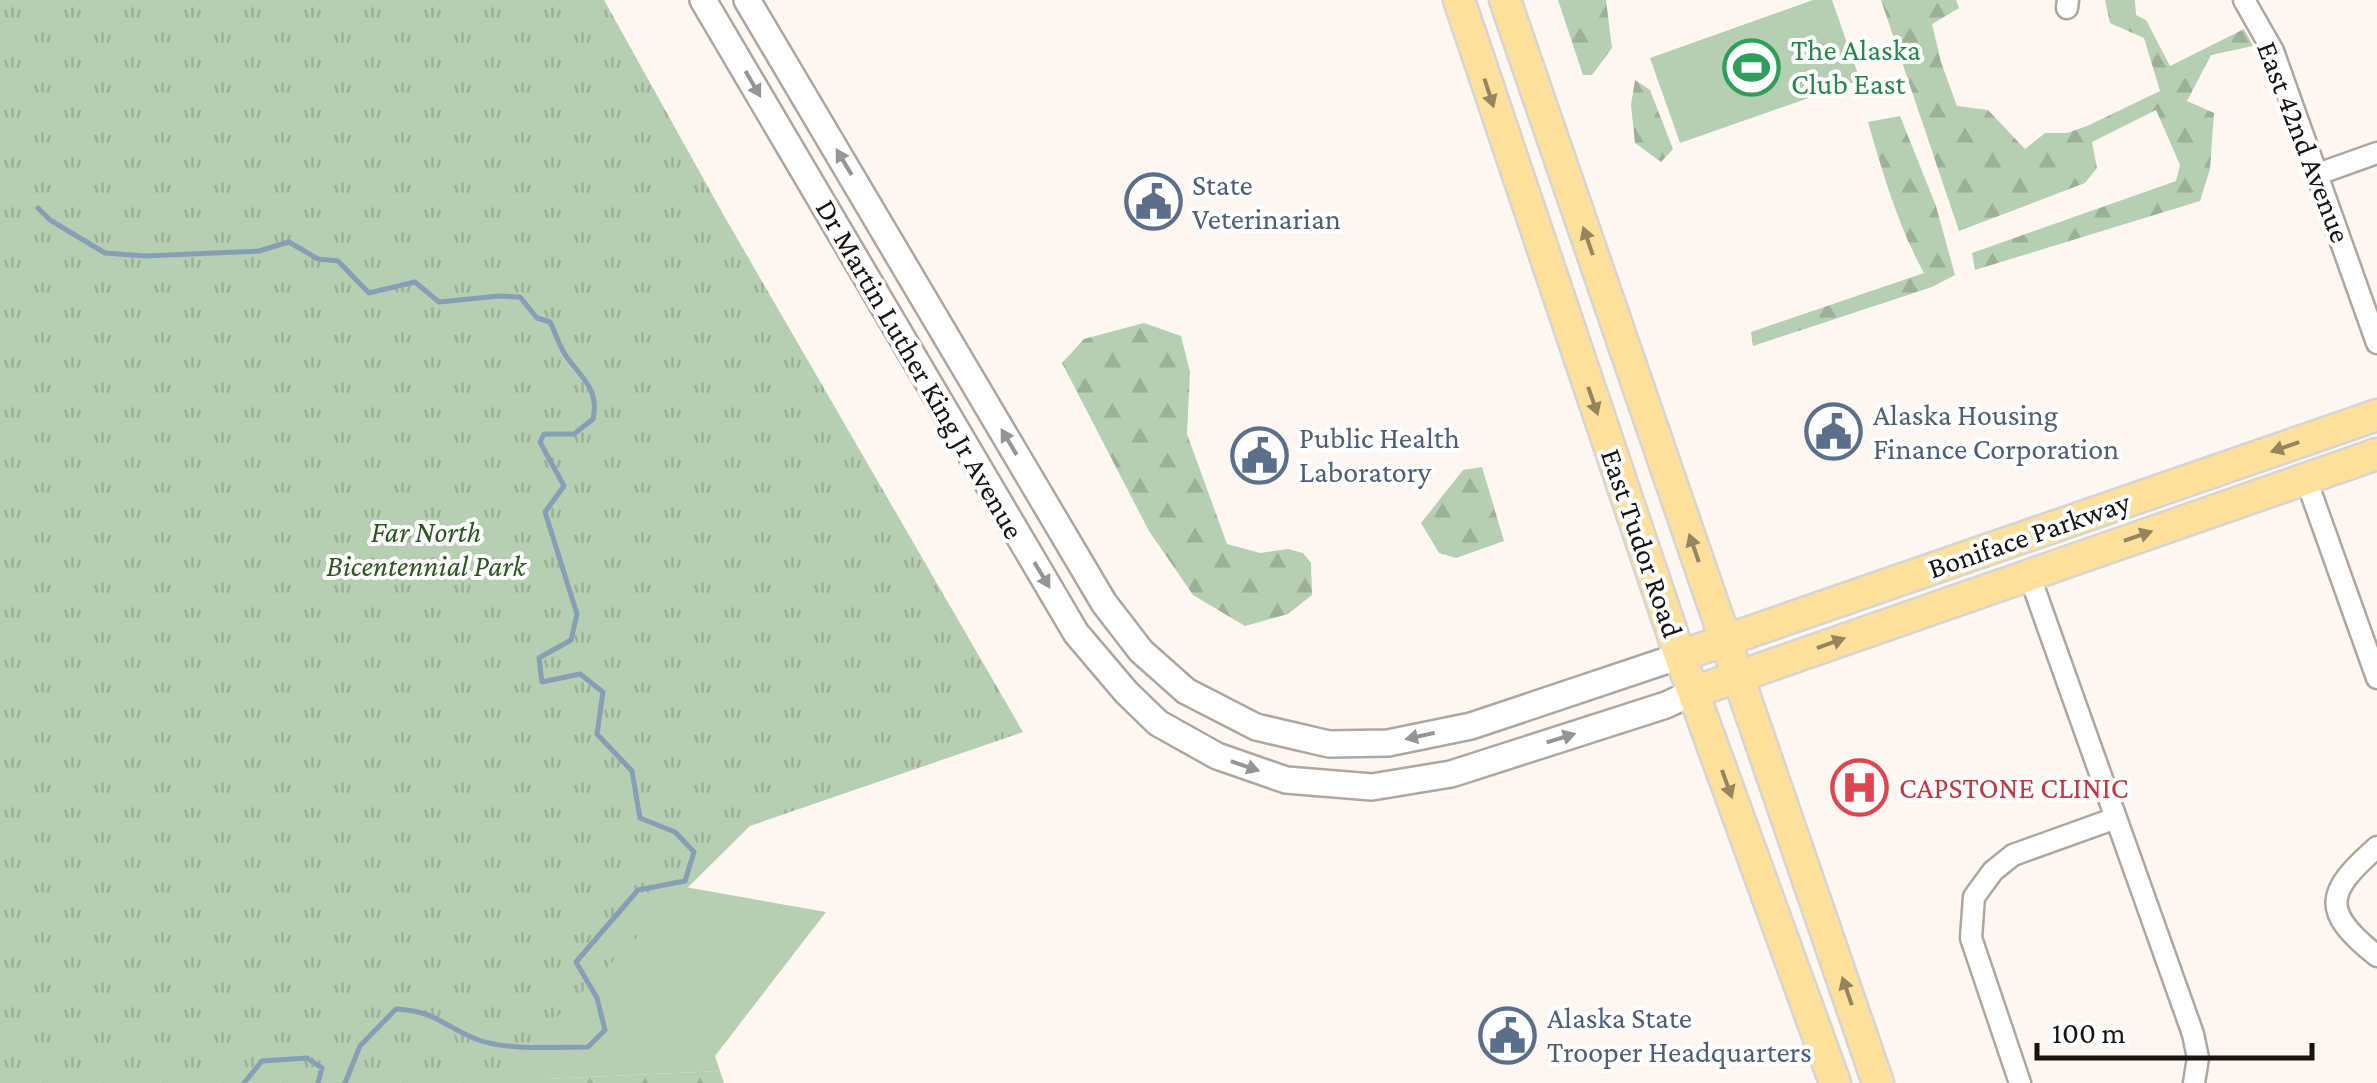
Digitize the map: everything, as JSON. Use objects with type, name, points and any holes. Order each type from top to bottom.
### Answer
[{"type":"main road","name":"East Tudor Road","points":[[1459,0],[1680,656],[1836,1083]]},
{"type":"main road","name":"East Tudor Road","points":[[1505,0],[1878,1083]]},
{"type":"main road","name":"Boniface Parkway","points":[[1680,656],[2377,415]]},
{"type":"main road","name":"Boniface Parkway","points":[[1694,692],[2377,454]]},
{"type":"street","name":"Dr Martin Luther King Jr Avenue","points":[[704,0],[1076,632],[1126,692],[1158,723],[1217,756],[1286,780],[1372,786],[1451,774],[1666,706],[1694,692]]},
{"type":"street","name":"Dr Martin Luther King Jr Avenue","points":[[748,0],[1104,603],[1141,651],[1186,691],[1256,727],[1329,744],[1388,743],[1471,726],[1680,656]]},
{"type":"street","name":"East 42nd Avenue","points":[[2244,0],[2274,52],[2377,342]]},
{"type":"street","points":[[2318,174],[2377,154]]},
{"type":"street","points":[[2306,479],[2377,678]]},
{"type":"street","points":[[2028,574],[2196,1043],[2194,1083]]},
{"type":"street","points":[[2020,1083],[1970,938],[1970,911],[1978,890],[2013,855],[2116,818]]},
{"type":"street","points":[[2377,847],[2346,875],[2336,898],[2346,928],[2377,956]]},
{"type":"green space","name":"Far North Bicentennial Park","points":[[0,0],[604,0],[723,214],[1023,732],[750,826],[490,1083],[0,1083]]},
{"type":"green space","points":[[1558,0],[1606,0],[1612,48],[1592,75],[1583,75]]},
{"type":"green space","name":"The Alaska Club East","points":[[1813,0],[1832,0],[1860,80],[1680,143],[1650,58]]},
{"type":"green space","points":[[1881,0],[1956,0],[1959,8],[1932,24],[1957,106],[1988,110],[2025,149],[2045,133],[2067,133],[2087,126],[2160,91],[2144,38],[2110,23],[2105,0],[2135,0],[2136,15],[2146,20],[2170,66],[2244,29],[2253,46],[2211,55],[2187,101],[2214,113],[2210,169],[2200,201],[1975,270],[1972,253],[2176,181],[2180,165],[2156,110],[2092,142],[2097,168],[2085,183],[1959,231]]},
{"type":"green space","points":[[1635,80],[1650,90],[1673,149],[1661,162],[1635,143],[1631,105]]},
{"type":"green space","points":[[1900,116],[1936,206],[1955,275],[1932,287],[1753,346],[1751,332],[1924,273],[1899,218],[1868,122]]},
{"type":"green space","points":[[1144,323],[1181,336],[1190,372],[1187,434],[1227,544],[1260,553],[1288,549],[1303,553],[1311,563],[1312,595],[1288,614],[1245,626],[1193,595],[1149,531],[1062,363],[1084,339]]},
{"type":"green space","points":[[1482,467],[1504,541],[1456,558],[1439,553],[1421,523],[1463,470]]},
{"type":"green space","points":[[567,866],[826,912],[715,1056],[720,1071],[545,1079],[544,1083],[124,1083]]},
{"type":"green space","points":[[720,1071],[724,1083],[544,1083],[544,1079]]},
{"type":"waterway","points":[[38,208],[50,220],[105,253],[145,256],[259,251],[289,242],[318,259],[338,261],[369,293],[415,282],[439,302],[520,297],[537,318],[550,322],[563,351],[592,394],[593,419],[574,434],[544,434],[540,442],[564,486],[545,512],[577,614],[571,640],[539,658],[542,682],[580,674],[603,692],[597,734],[632,771],[640,818],[675,832],[694,852],[685,881],[638,890],[576,962],[597,998],[605,1030],[588,1047],[488,1043],[430,1016],[396,1009],[360,1046],[345,1083]]},
{"type":"waterway","points":[[244,1083],[262,1061],[307,1058],[322,1068],[318,1083]]},
{"type":"place","name":"The Alaska Club East","points":[[1752,67]]},
{"type":"place","name":"State Veterinarian","points":[[1153,202]]},
{"type":"place","name":"Alaska Housing Finance Corporation","points":[[1834,432]]},
{"type":"place","name":"Public Health Laboratory","points":[[1260,455]]},
{"type":"place","name":"CAPSTONE CLINIC","points":[[1860,788]]},
{"type":"place","name":"Alaska State Trooper Headquarters","points":[[1508,1035]]}]
